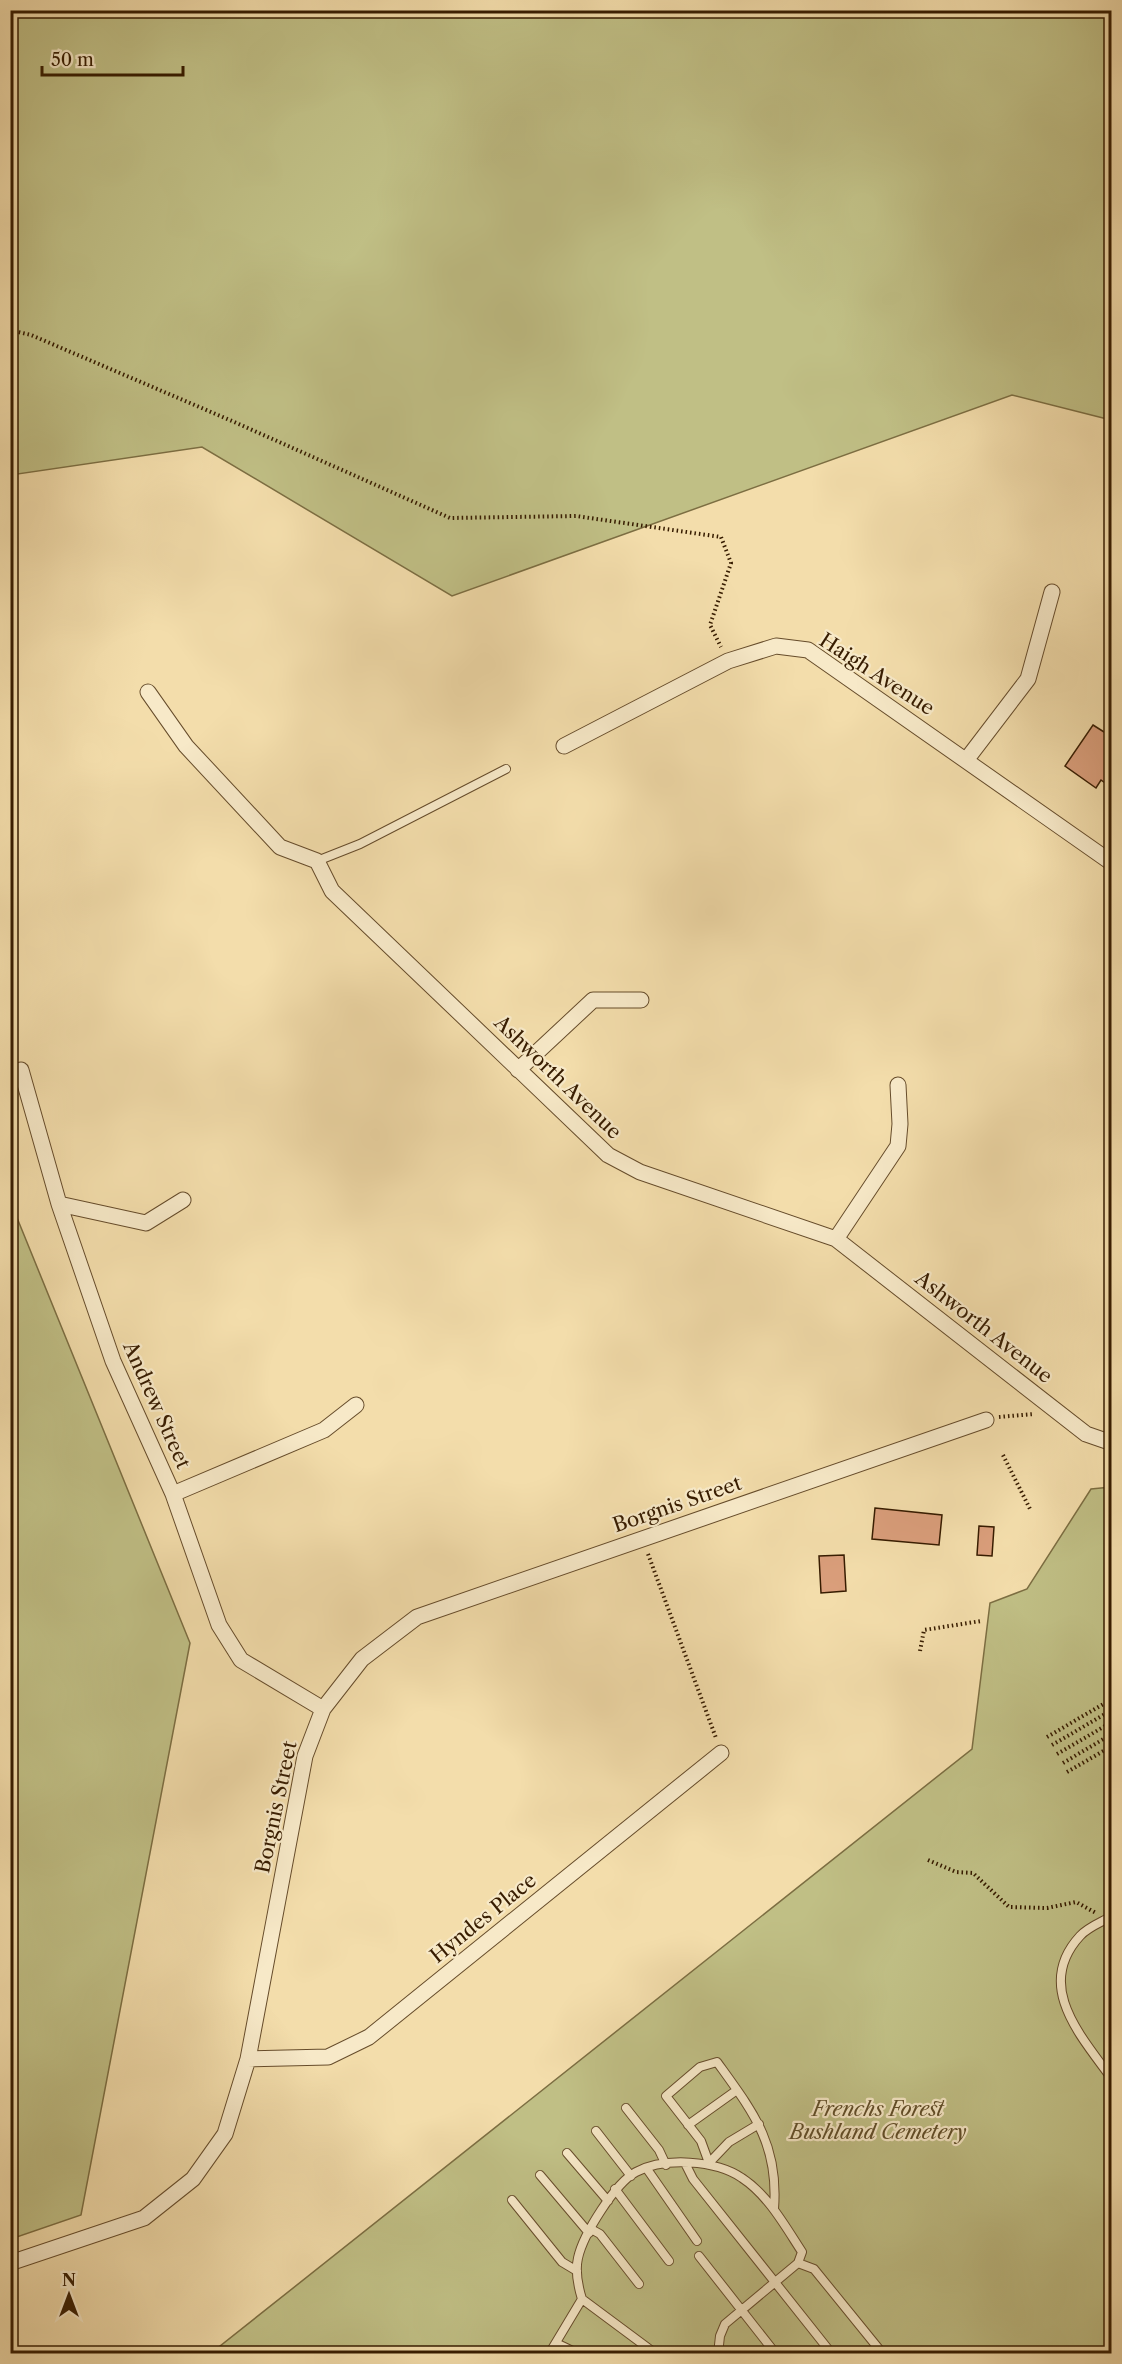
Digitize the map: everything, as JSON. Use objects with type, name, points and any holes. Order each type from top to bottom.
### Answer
[{"type":"street","points":[[967,759],[1028,679],[1052,592]]},
{"type":"street","name":"Haigh Avenue","points":[[564,746],[728,661],[776,646],[808,650],[967,759],[1112,863]]},
{"type":"street","points":[[148,692],[186,746],[280,848],[317,861]]},
{"type":"street","name":"Ashworth Avenue","points":[[317,861],[332,891],[608,1155],[640,1172],[836,1239],[1086,1434],[1112,1443]]},
{"type":"street","points":[[518,1070],[593,1000],[641,1000]]},
{"type":"street","name":"Andrew Street","points":[[21,1070],[59,1204],[113,1361],[173,1494],[219,1624],[241,1660],[323,1709]]},
{"type":"street","points":[[836,1239],[898,1146],[900,1124],[898,1085]]},
{"type":"street","points":[[59,1204],[146,1223],[183,1200]]},
{"type":"street","points":[[173,1494],[324,1430],[356,1405]]},
{"type":"street","name":"Borgnis Street","points":[[10,2263],[144,2218],[193,2180],[225,2134],[248,2059],[305,1756],[323,1709],[362,1659],[417,1617],[986,1420]]},
{"type":"street","name":"Hyndes Place","points":[[248,2059],[327,2057],[369,2037],[721,1753]]},
{"type":"lane","points":[[317,861],[360,844],[506,769]]},
{"type":"lane","points":[[1108,1918],[1081,1934],[1063,1959],[1060,1996],[1074,2026],[1112,2079]]},
{"type":"lane","points":[[709,2163],[701,2141],[666,2096],[700,2067],[717,2062],[759,2124],[776,2181],[774,2209]]},
{"type":"lane","points":[[688,2125],[737,2090]]},
{"type":"lane","points":[[626,2108],[659,2151],[666,2164]]},
{"type":"lane","points":[[709,2163],[729,2142],[759,2124]]},
{"type":"lane","points":[[596,2130],[631,2176]]},
{"type":"lane","points":[[567,2153],[609,2201]]},
{"type":"lane","points":[[685,2163],[693,2179],[832,2354]]},
{"type":"lane","points":[[549,2354],[582,2299],[578,2258],[590,2231],[615,2190],[631,2176],[646,2169],[666,2164],[709,2163],[742,2178],[774,2209],[802,2252],[798,2263],[725,2324],[720,2336],[718,2354]]},
{"type":"lane","points":[[646,2169],[697,2241]]},
{"type":"lane","points":[[540,2175],[590,2231],[600,2234],[639,2284]]},
{"type":"lane","points":[[615,2190],[669,2261]]},
{"type":"lane","points":[[512,2200],[562,2262],[578,2271]]},
{"type":"lane","points":[[699,2256],[776,2354]]},
{"type":"lane","points":[[798,2263],[814,2269],[883,2354]]},
{"type":"lane","points":[[582,2299],[656,2354]]},
{"type":"lane","points":[[556,2343],[579,2354]]},
{"type":"path","points":[[10,330],[31,336],[232,421],[450,518],[576,516],[721,537],[731,563],[710,625],[728,661]]},
{"type":"path","points":[[986,1420],[1037,1414],[1050,1406]]},
{"type":"path","points":[[1003,1455],[1030,1509]]},
{"type":"path","points":[[642,1539],[721,1753]]},
{"type":"path","points":[[920,1651],[924,1630],[981,1621]]},
{"type":"path","points":[[1047,1737],[1112,1699]]},
{"type":"path","points":[[1052,1745],[1112,1710]]},
{"type":"path","points":[[1056,1754],[1112,1722]]},
{"type":"path","points":[[1062,1763],[1112,1734]]},
{"type":"path","points":[[1067,1772],[1112,1746]]},
{"type":"path","points":[[927,1860],[956,1872],[973,1873],[1009,1907],[1047,1908],[1076,1902],[1108,1918]]},
{"type":"green space","points":[[10,11],[1111,11],[1111,420],[1012,395],[452,596],[202,447],[11,475]]},
{"type":"green space","points":[[11,1203],[190,1643],[81,2215],[11,2239]]},
{"type":"green space","name":"Frenchs Forest Bushland Cemetery","points":[[1111,1487],[1111,2353],[210,2354],[972,1749],[990,1603],[1027,1589],[1091,1489]]},
{"type":"building","points":[[1093,725],[1112,737],[1112,788],[1101,780],[1096,788],[1065,766]]},
{"type":"building","points":[[875,1508],[942,1515],[939,1545],[872,1539]]},
{"type":"building","points":[[979,1526],[994,1527],[992,1556],[977,1555]]},
{"type":"building","points":[[844,1555],[846,1591],[821,1593],[819,1556]]}]
